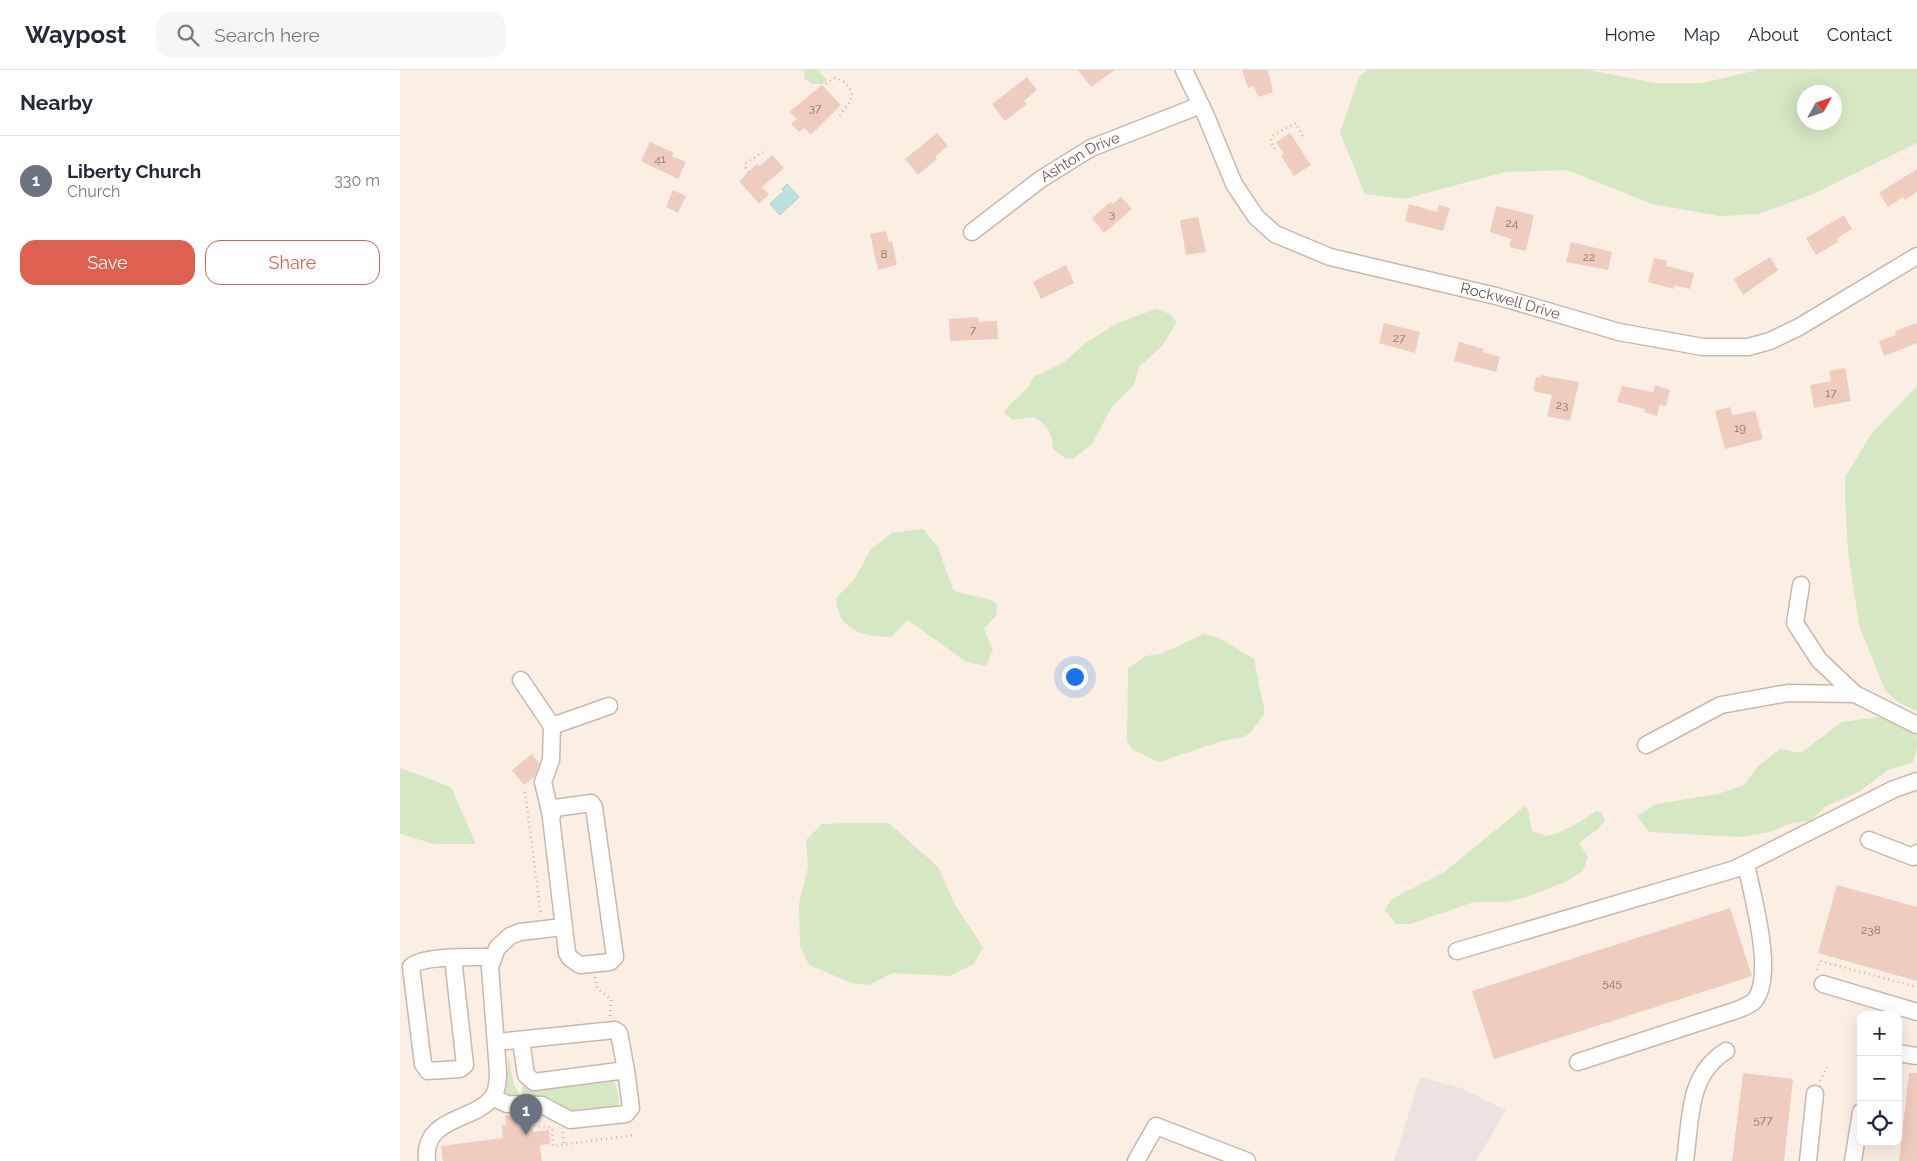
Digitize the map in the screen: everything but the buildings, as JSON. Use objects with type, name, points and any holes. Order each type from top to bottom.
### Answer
[{"type":"street","name":"Rockwell Drive","points":[[1184,70],[1201,105],[1228,174],[1245,201],[1270,230],[1288,241],[1330,257],[1496,296],[1641,337],[1722,349],[1740,348],[1770,341],[1800,327],[1917,256]]},
{"type":"street","name":"Ashton Drive","points":[[972,232],[1041,179],[1091,148],[1201,105]]},
{"type":"street","points":[[1801,585],[1795,623],[1819,660],[1855,694],[1917,726]]},
{"type":"street","points":[[521,680],[552,726],[551,760],[543,782],[551,816],[563,927],[570,958],[580,965],[610,962],[615,957],[594,806],[591,803],[557,807],[553,809],[551,816]]},
{"type":"street","points":[[1646,745],[1721,704],[1788,693],[1855,694]]},
{"type":"street","points":[[552,726],[609,706]]},
{"type":"street","points":[[1456,951],[1741,866],[1894,789],[1917,781]]},
{"type":"street","points":[[1869,840],[1913,857],[1917,853]]},
{"type":"street","points":[[1578,1062],[1737,1010],[1753,1002],[1762,987],[1764,968],[1741,866]]},
{"type":"street","points":[[427,1161],[429,1143],[438,1130],[449,1122],[483,1106],[493,1098],[498,1080],[490,967],[499,944],[515,934],[563,927]]},
{"type":"street","points":[[453,958],[466,1065],[460,1068],[428,1071],[422,1064],[411,967],[418,961],[453,958],[492,958]]},
{"type":"street","points":[[1823,984],[1917,1012]]},
{"type":"street","points":[[493,1098],[508,1104],[542,1105],[570,1120],[626,1114],[631,1108],[619,1032],[608,1031],[496,1042]]},
{"type":"street","points":[[521,1040],[526,1075],[534,1082],[626,1070]]},
{"type":"street","points":[[1685,1161],[1696,1085],[1701,1073],[1714,1058],[1726,1051]]},
{"type":"street","points":[[1902,1054],[1917,1056]]},
{"type":"street","points":[[1808,1161],[1815,1094]]},
{"type":"street","points":[[1136,1161],[1156,1126],[1247,1161]]},
{"type":"street","points":[[1853,1161],[1857,1136]]},
{"type":"path","points":[[826,84],[834,78],[840,79],[845,81],[852,92],[850,102],[837,119]]},
{"type":"path","points":[[1275,149],[1271,142],[1272,136],[1296,123],[1303,137]]},
{"type":"path","points":[[748,172],[745,168],[746,163],[763,152]]},
{"type":"path","points":[[525,792],[542,920]]},
{"type":"path","points":[[1823,984],[1815,978],[1820,960],[1916,987],[1917,983]]},
{"type":"path","points":[[1851,969],[1852,963]]},
{"type":"path","points":[[593,964],[597,988],[611,1000],[608,1031]]},
{"type":"shaded area","points":[[1420,1077],[1461,1088],[1506,1110],[1476,1161],[1394,1161]]},
{"type":"green space","points":[[804,70],[818,70],[827,80],[824,84],[812,84],[805,79]]},
{"type":"green space","points":[[1367,70],[1589,70],[1655,83],[1703,83],[1757,70],[1917,70],[1917,143],[1818,192],[1759,214],[1720,216],[1652,204],[1567,170],[1505,172],[1404,199],[1365,194],[1340,133],[1359,77]]},
{"type":"green space","points":[[1156,309],[1170,314],[1177,322],[1162,346],[1139,367],[1134,385],[1111,408],[1092,444],[1073,459],[1065,458],[1053,449],[1052,438],[1046,427],[1039,420],[1034,417],[1012,420],[1004,412],[1028,388],[1033,377],[1063,363],[1083,345],[1115,324]]},
{"type":"green space","points":[[1917,386],[1917,711],[1899,703],[1885,690],[1859,625],[1848,552],[1845,477],[1872,433]]},
{"type":"green space","points":[[923,529],[938,547],[953,590],[997,604],[996,616],[984,629],[993,650],[986,666],[966,662],[908,620],[891,637],[870,635],[853,630],[841,618],[836,598],[854,580],[871,549],[892,533]]},
{"type":"green space","points":[[1204,634],[1219,638],[1254,659],[1265,713],[1251,732],[1244,737],[1222,741],[1159,762],[1133,750],[1127,741],[1128,668],[1146,656],[1160,654]]},
{"type":"green space","points":[[1887,716],[1916,729],[1917,746],[1913,762],[1888,770],[1859,792],[1826,806],[1810,821],[1792,823],[1770,832],[1740,837],[1649,832],[1637,816],[1656,804],[1718,794],[1744,785],[1758,766],[1780,749],[1801,753],[1842,722]]},
{"type":"green space","points":[[400,768],[451,787],[476,844],[434,844],[400,834]]},
{"type":"green space","points":[[1525,806],[1528,809],[1532,831],[1546,836],[1558,833],[1578,823],[1596,811],[1601,812],[1605,820],[1598,829],[1579,843],[1588,857],[1583,871],[1567,881],[1524,898],[1503,902],[1474,902],[1410,924],[1396,924],[1385,910],[1390,901],[1443,873]]},
{"type":"green space","points":[[889,823],[938,867],[955,905],[983,947],[974,964],[949,976],[893,973],[869,985],[852,983],[809,965],[800,947],[799,904],[808,867],[806,840],[822,824]]},
{"type":"green space","points":[[508,1055],[514,1084],[519,1094],[507,1098],[503,1091],[507,1078]]},
{"type":"green space","points":[[615,1081],[619,1101],[617,1106],[568,1111],[549,1097],[523,1097],[522,1086],[534,1090]]},
{"type":"water","points":[[787,184],[799,197],[780,215],[770,204],[784,191],[782,189]]},
{"type":"place","name":"Liberty Church","points":[[526,1135]]}]
